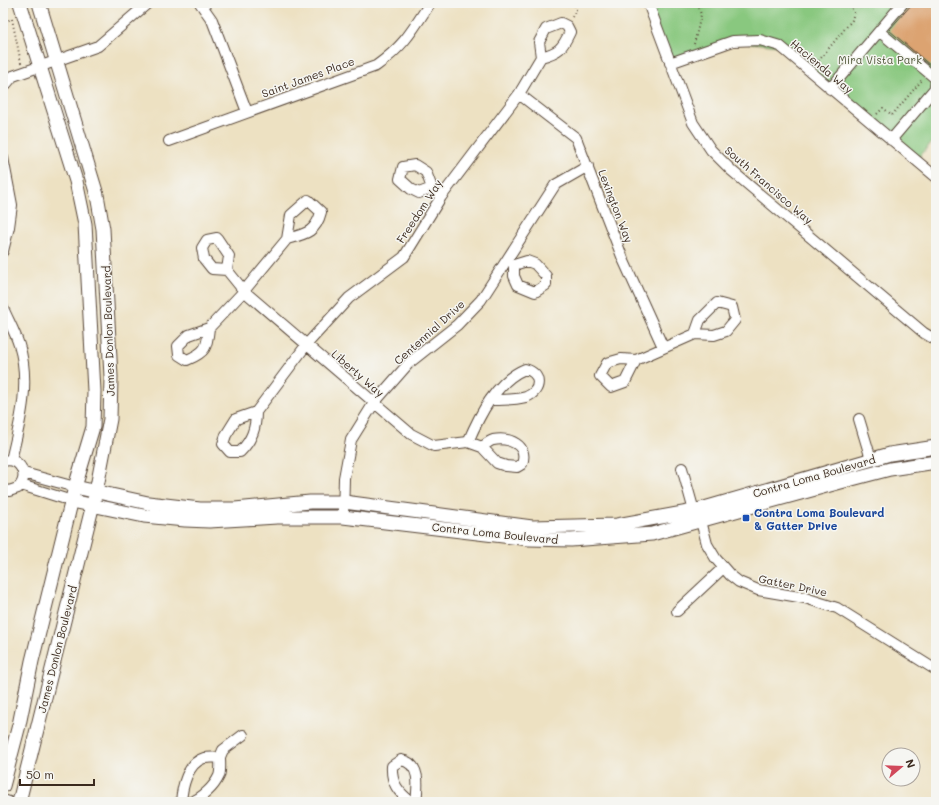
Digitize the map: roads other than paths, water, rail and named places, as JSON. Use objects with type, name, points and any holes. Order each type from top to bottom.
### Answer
[{"type":"main road","name":"James Donlon Boulevard","points":[[19,802],[93,506],[110,419],[111,377],[103,229],[98,195],[39,3]]},
{"type":"main road","name":"James Donlon Boulevard","points":[[3,786],[75,487],[92,427],[94,391],[85,224],[76,181],[40,66],[17,8]]},
{"type":"main road","name":"Contra Loma Boulevard","points":[[72,501],[144,516],[185,520],[209,521],[277,517],[343,517],[530,539],[571,540],[652,534],[697,516],[872,459],[890,454],[936,447]]},
{"type":"main road","name":"Contra Loma Boulevard","points":[[75,487],[148,503],[200,509],[234,509],[310,502],[344,502],[532,526],[617,526],[697,516],[890,469],[936,462]]},
{"type":"street","points":[[3,87],[13,76],[98,46],[148,3]]},
{"type":"street","points":[[200,3],[212,20],[246,112]]},
{"type":"street","name":"Saint James Place","points":[[169,140],[376,66],[393,53],[406,40],[430,3]]},
{"type":"street","name":"South Francisco Way","points":[[648,3],[693,122],[711,150],[732,171],[924,333],[936,340]]},
{"type":"street","points":[[830,89],[880,32],[903,3]]},
{"type":"street","points":[[561,23],[568,26],[570,32],[564,44],[556,53],[541,57],[539,42],[546,29],[561,23]]},
{"type":"street","points":[[880,32],[936,79],[936,87],[891,140]]},
{"type":"street","name":"Hacienda Way","points":[[670,62],[733,41],[760,40],[780,46],[936,177]]},
{"type":"street","name":"Freedom Way","points":[[256,412],[307,344],[349,298],[404,256],[441,197],[519,94],[541,57]]},
{"type":"street","name":"Lexington Way","points":[[519,94],[576,138],[623,259],[663,347]]},
{"type":"street","points":[[3,158],[12,205],[9,227],[3,251]]},
{"type":"street","name":"Centennial Drive","points":[[343,517],[344,478],[351,440],[374,403],[409,364],[457,324],[480,300],[510,262],[555,186],[588,166]]},
{"type":"street","points":[[432,188],[441,197]]},
{"type":"street","points":[[210,328],[288,239]]},
{"type":"street","name":"Liberty Way","points":[[227,270],[244,291],[411,434],[434,446],[468,442]]},
{"type":"street","points":[[3,308],[19,344],[24,368],[22,413],[7,461],[20,465],[24,473],[21,485],[14,490],[4,493]]},
{"type":"street","points":[[636,360],[695,334]]},
{"type":"street","points":[[482,447],[468,442],[479,416],[491,400]]},
{"type":"street","points":[[859,419],[872,459]]},
{"type":"street","name":"Gatter Drive","points":[[682,468],[707,544],[722,568],[739,582],[758,590],[815,600],[837,608],[936,670]]},
{"type":"street","points":[[24,473],[75,487]]},
{"type":"street","points":[[21,485],[72,501]]},
{"type":"street","points":[[677,611],[722,568]]},
{"type":"street","points":[[191,802],[198,799],[209,789],[219,776],[220,757],[223,750],[243,735]]},
{"type":"street","points":[[181,802],[182,789],[190,769],[202,759],[220,757]]},
{"type":"street","points":[[411,802],[396,787],[392,776],[392,766],[401,760],[408,761],[415,768],[418,783],[416,802]]},
{"type":"street","points":[[3,800],[9,802]]},
{"type":"waterway","points":[[3,6],[6,3]]},
{"type":"place","name":"Contra Loma Boulevard & Gatter Drive","points":[[746,518]]},
{"type":"park label","name":"Mira Vista Park","points":[[880,59]]}]
